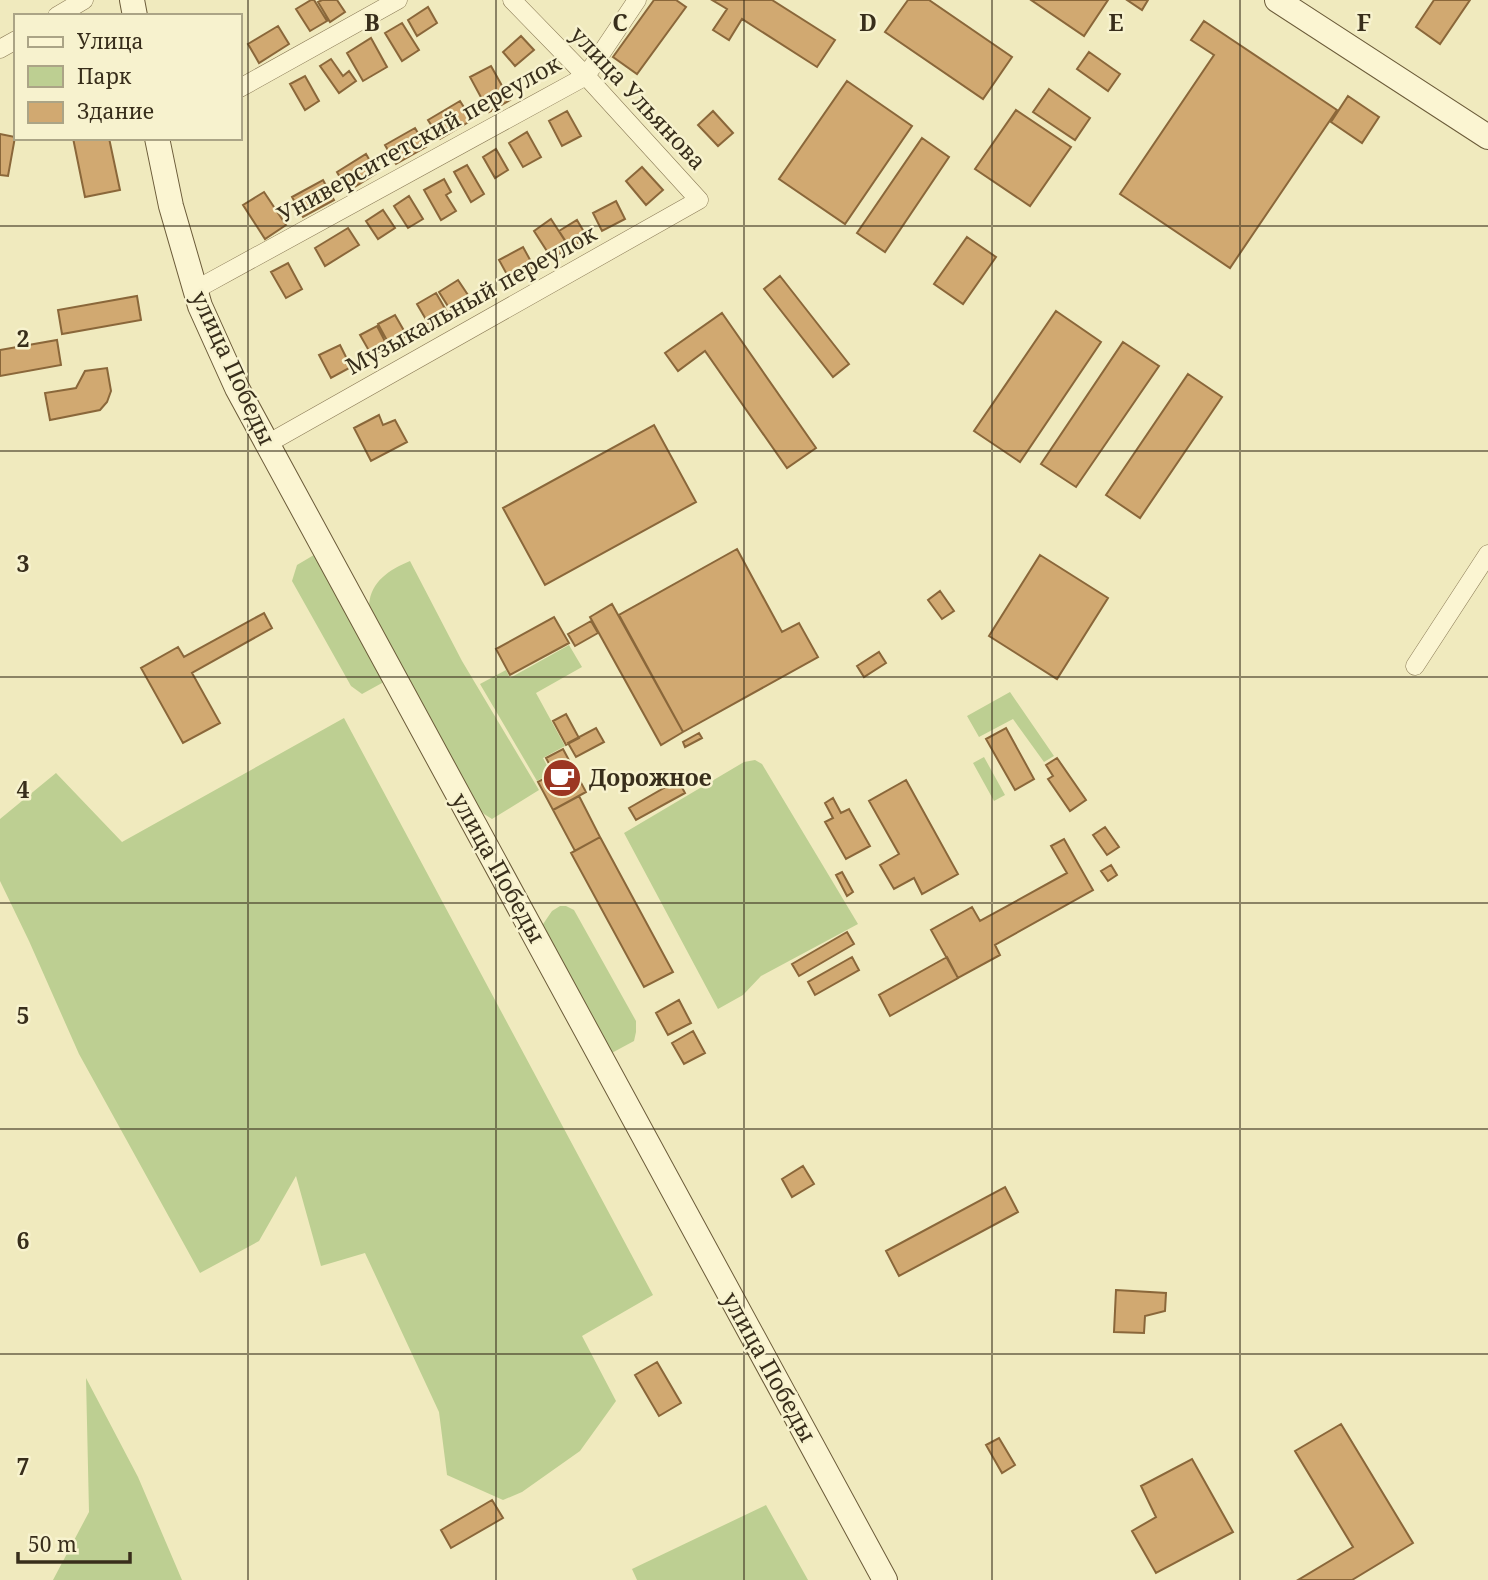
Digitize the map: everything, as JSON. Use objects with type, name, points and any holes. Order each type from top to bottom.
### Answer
[{"type":"main road","points":[[1277,0],[1488,138]]},
{"type":"main road","name":"улица Победы","points":[[158,140],[171,206],[200,306],[237,388],[885,1580]]},
{"type":"street","points":[[60,14],[84,0]]},
{"type":"street","points":[[242,87],[398,0]]},
{"type":"street","name":"улица Ульянова","points":[[512,0],[586,76],[699,200]]},
{"type":"street","name":"Университетский переулок","points":[[195,290],[586,76],[637,0]]},
{"type":"street","name":"Музыкальный переулок","points":[[267,443],[699,200]]},
{"type":"street","points":[[1415,666],[1488,554]]},
{"type":"green space","points":[[324,549],[398,668],[382,683],[362,694],[351,686],[292,581],[297,565]]},
{"type":"green space","points":[[410,561],[462,661],[539,790],[492,819],[476,806],[369,605],[373,589],[382,577]]},
{"type":"green space","points":[[569,645],[582,667],[536,693],[565,746],[543,758],[551,773],[537,781],[480,684],[506,670],[510,678]]},
{"type":"green space","points":[[1010,692],[1054,756],[1044,762],[1013,719],[979,737],[967,716]]},
{"type":"green space","points":[[344,718],[653,1295],[582,1336],[616,1401],[580,1451],[522,1492],[503,1500],[447,1475],[439,1412],[365,1253],[321,1266],[296,1176],[259,1241],[200,1273],[79,1054],[0,881],[0,819],[56,773],[122,842]]},
{"type":"green space","points":[[984,757],[1005,795],[994,801],[973,763]]},
{"type":"green space","points":[[755,760],[762,764],[858,924],[761,976],[743,995],[718,1009],[624,833],[744,762]]},
{"type":"green space","points":[[560,906],[574,910],[636,1021],[634,1041],[608,1055],[539,930],[552,911]]},
{"type":"green space","points":[[86,1378],[138,1477],[182,1580],[53,1580],[89,1512]]},
{"type":"green space","points":[[766,1505],[808,1580],[637,1580],[632,1569]]},
{"type":"building","points":[[314,0],[327,21],[310,31],[296,9]]},
{"type":"building","points":[[337,0],[345,12],[330,22],[318,2]]},
{"type":"building","points":[[654,0],[676,0],[686,7],[637,74],[613,57]]},
{"type":"building","points":[[712,0],[772,0],[835,40],[817,67],[742,19],[729,40],[713,30],[727,9]]},
{"type":"building","points":[[908,0],[929,0],[1012,57],[983,99],[885,32]]},
{"type":"building","points":[[1031,0],[1108,0],[1084,36]]},
{"type":"building","points":[[1127,0],[1148,0],[1142,10]]},
{"type":"building","points":[[1434,0],[1470,0],[1440,44],[1416,27]]},
{"type":"building","points":[[428,7],[437,23],[417,36],[408,20]]},
{"type":"building","points":[[1204,21],[1337,110],[1230,268],[1120,194],[1214,55],[1191,40]]},
{"type":"building","points":[[402,23],[419,50],[402,61],[385,33]]},
{"type":"building","points":[[278,26],[289,44],[259,63],[248,44]]},
{"type":"building","points":[[521,36],[534,50],[515,66],[503,52]]},
{"type":"building","points":[[371,38],[387,67],[363,81],[347,53]]},
{"type":"building","points":[[1089,52],[1120,74],[1108,91],[1077,69]]},
{"type":"building","points":[[331,59],[343,76],[349,71],[356,81],[339,93],[320,66]]},
{"type":"building","points":[[491,66],[510,100],[489,112],[470,77]]},
{"type":"building","points":[[305,76],[319,101],[305,110],[290,84]]},
{"type":"building","points":[[847,81],[912,126],[845,224],[779,179]]},
{"type":"building","points":[[1049,89],[1090,118],[1075,140],[1033,112]]},
{"type":"building","points":[[1348,96],[1379,117],[1362,143],[1331,122]]},
{"type":"building","points":[[460,101],[472,120],[440,139],[428,120]]},
{"type":"building","points":[[1016,110],[1071,147],[1030,206],[975,169]]},
{"type":"building","points":[[567,111],[581,136],[562,146],[549,121]]},
{"type":"building","points":[[713,111],[733,133],[718,146],[698,125]]},
{"type":"building","points":[[415,128],[426,147],[396,164],[385,145]]},
{"type":"building","points":[[527,132],[541,157],[523,167],[509,143]]},
{"type":"building","points":[[0,134],[14,137],[14,140],[8,176],[0,175]]},
{"type":"building","points":[[922,138],[949,157],[885,252],[857,233]]},
{"type":"building","points":[[73,140],[109,140],[120,190],[85,197]]},
{"type":"building","points":[[496,149],[508,170],[495,178],[483,157]]},
{"type":"building","points":[[366,154],[377,173],[348,191],[337,172]]},
{"type":"building","points":[[467,165],[484,194],[471,202],[454,172]]},
{"type":"building","points":[[642,167],[663,190],[646,205],[626,181]]},
{"type":"building","points":[[444,179],[451,192],[446,195],[456,211],[441,220],[424,190]]},
{"type":"building","points":[[323,180],[334,200],[303,217],[292,197]]},
{"type":"building","points":[[264,192],[286,225],[265,239],[243,205]]},
{"type":"building","points":[[409,196],[423,219],[408,228],[394,206]]},
{"type":"building","points":[[616,201],[625,219],[602,231],[593,213]]},
{"type":"building","points":[[383,210],[395,228],[378,239],[366,221]]},
{"type":"building","points":[[551,219],[569,247],[552,259],[534,231]]},
{"type":"building","points":[[577,220],[587,237],[570,248],[559,231]]},
{"type":"building","points":[[348,228],[359,245],[325,266],[315,248]]},
{"type":"building","points":[[967,237],[996,257],[963,304],[934,284]]},
{"type":"building","points":[[523,247],[534,267],[510,280],[499,260]]},
{"type":"building","points":[[288,263],[302,289],[286,298],[271,272]]},
{"type":"building","points":[[780,276],[849,364],[833,377],[764,289]]},
{"type":"building","points":[[458,280],[470,298],[451,311],[439,292]]},
{"type":"building","points":[[436,293],[447,312],[428,323],[417,304]]},
{"type":"building","points":[[137,296],[141,320],[62,334],[58,310]]},
{"type":"building","points":[[1056,311],[1101,342],[1020,462],[974,431]]},
{"type":"building","points":[[722,313],[816,448],[787,468],[705,351],[678,371],[665,353]]},
{"type":"building","points":[[395,315],[407,336],[390,346],[378,324]]},
{"type":"building","points":[[377,326],[388,347],[372,356],[360,335]]},
{"type":"building","points":[[57,340],[61,365],[0,376],[0,350]]},
{"type":"building","points":[[1123,342],[1159,366],[1076,487],[1041,464]]},
{"type":"building","points":[[340,345],[351,367],[331,378],[319,355]]},
{"type":"building","points":[[107,368],[111,391],[100,410],[50,420],[45,393],[76,388],[85,371]]},
{"type":"building","points":[[1188,374],[1222,397],[1140,518],[1106,495]]},
{"type":"building","points":[[379,415],[383,425],[395,420],[407,442],[371,461],[354,428]]},
{"type":"building","points":[[654,425],[696,502],[545,585],[503,508]]},
{"type":"building","points":[[737,549],[782,632],[799,623],[818,657],[683,732],[619,615]]},
{"type":"building","points":[[1040,555],[1108,598],[1057,679],[989,636]]},
{"type":"building","points":[[940,591],[954,611],[942,619],[928,600]]},
{"type":"building","points":[[612,604],[683,732],[661,745],[590,617]]},
{"type":"building","points":[[264,613],[272,628],[192,673],[220,723],[183,743],[141,668],[178,647],[184,657]]},
{"type":"building","points":[[554,617],[569,643],[510,675],[496,649]]},
{"type":"building","points":[[591,621],[598,633],[575,646],[568,634]]},
{"type":"building","points":[[879,652],[886,663],[864,677],[857,666]]},
{"type":"building","points":[[566,714],[579,738],[566,745],[553,721]]},
{"type":"building","points":[[596,728],[604,742],[576,757],[568,743]]},
{"type":"building","points":[[1006,728],[1034,779],[1015,790],[986,739]]},
{"type":"building","points":[[699,733],[702,738],[685,747],[683,742]]},
{"type":"building","name":"Дорожное","points":[[563,749],[586,792],[553,810],[538,782],[554,773],[546,758]]},
{"type":"building","points":[[1057,758],[1086,800],[1070,811],[1048,779],[1053,776],[1046,765]]},
{"type":"building","points":[[678,780],[685,793],[636,820],[629,808]]},
{"type":"building","points":[[906,780],[958,874],[922,894],[914,878],[894,889],[880,865],[899,854],[869,801]]},
{"type":"building","points":[[579,796],[600,837],[575,851],[553,810]]},
{"type":"building","points":[[833,798],[841,813],[849,809],[870,846],[846,859],[825,822],[833,818],[825,803]]},
{"type":"building","points":[[1105,827],[1119,847],[1107,855],[1093,835]]},
{"type":"building","points":[[600,837],[673,972],[644,987],[571,853]]},
{"type":"building","points":[[1064,839],[1093,890],[995,945],[1000,955],[958,978],[931,930],[972,907],[980,921],[1067,873],[1051,846]]},
{"type":"building","points":[[1111,865],[1117,875],[1108,881],[1101,871]]},
{"type":"building","points":[[842,872],[853,892],[847,896],[836,875]]},
{"type":"building","points":[[847,932],[854,944],[799,976],[792,964]]},
{"type":"building","points":[[852,957],[859,970],[815,995],[808,982]]},
{"type":"building","points":[[947,957],[958,978],[890,1016],[879,995]]},
{"type":"building","points":[[679,1000],[691,1023],[668,1035],[656,1013]]},
{"type":"building","points":[[693,1031],[705,1053],[684,1064],[672,1043]]},
{"type":"building","points":[[803,1166],[814,1184],[792,1197],[782,1179]]},
{"type":"building","points":[[1005,1187],[1018,1212],[899,1276],[886,1251]]},
{"type":"building","points":[[1116,1290],[1166,1293],[1165,1311],[1145,1316],[1144,1333],[1114,1332]]},
{"type":"building","points":[[657,1362],[681,1403],[659,1416],[635,1375]]},
{"type":"building","points":[[1341,1424],[1413,1543],[1352,1580],[1298,1580],[1353,1547],[1295,1451]]},
{"type":"building","points":[[999,1438],[1015,1465],[1002,1473],[986,1445]]},
{"type":"building","points":[[1192,1459],[1233,1532],[1156,1573],[1132,1531],[1156,1517],[1141,1486]]},
{"type":"building","points":[[492,1500],[503,1518],[451,1548],[441,1530]]},
{"type":"place","name":"Дорожное","points":[[562,778]]}]
